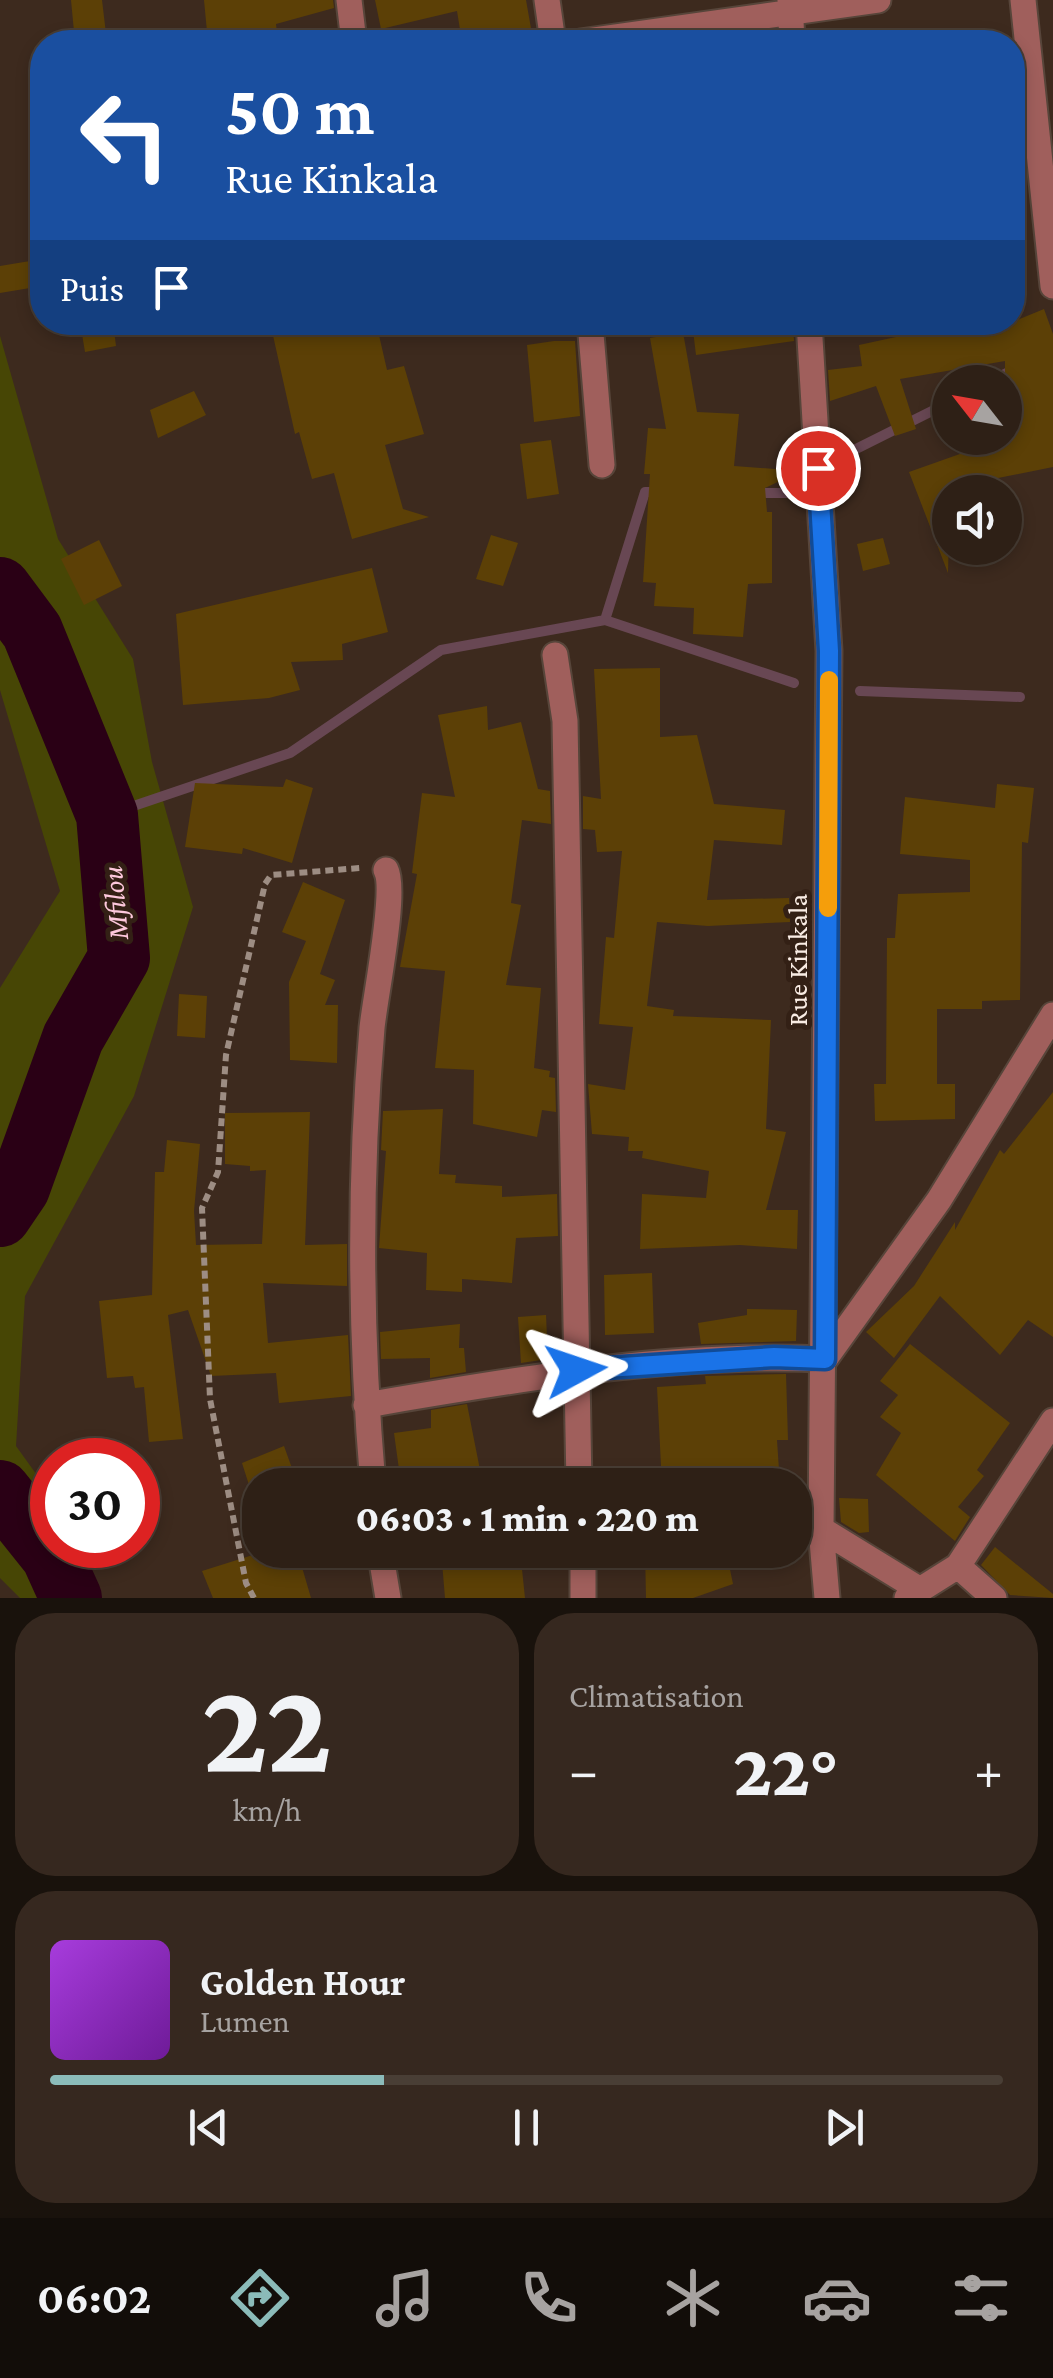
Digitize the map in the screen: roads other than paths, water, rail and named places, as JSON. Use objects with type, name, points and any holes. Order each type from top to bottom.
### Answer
[{"type":"street","points":[[349,0],[353,30]]},
{"type":"street","points":[[547,0],[551,30]]},
{"type":"street","points":[[650,30],[790,6],[878,0]]},
{"type":"street","points":[[1022,0],[1053,286]]},
{"type":"street","points":[[591,335],[602,465]]},
{"type":"street","name":"Rue Kinkala","points":[[810,335],[829,651],[821,1529],[827,1598]]},
{"type":"street","points":[[555,655],[565,720],[578,1468]]},
{"type":"street","points":[[372,1468],[366,1405],[365,1116],[378,970],[390,897],[386,870]]},
{"type":"street","points":[[366,1405],[576,1370],[774,1357],[825,1359],[938,1200],[1053,1015]]},
{"type":"street","points":[[821,1529],[912,1593],[958,1566],[1053,1421]]},
{"type":"street","points":[[958,1566],[994,1598]]},
{"type":"street","points":[[383,1568],[388,1598]]},
{"type":"street","points":[[583,1568],[583,1598]]},
{"type":"waterway","points":[[848,453],[932,411]]},
{"type":"waterway","points":[[107,815],[290,753],[441,650],[605,620],[645,492],[659,492]]},
{"type":"waterway","points":[[755,493],[794,493]]},
{"type":"waterway","name":"Mfilou","points":[[0,588],[32,631],[107,815],[119,958],[73,1038],[19,1188],[0,1216]]},
{"type":"waterway","points":[[605,620],[794,683]]},
{"type":"waterway","points":[[860,691],[1020,697]]},
{"type":"waterway","name":"Mfilou","points":[[0,1491],[52,1556],[71,1598]]}]
